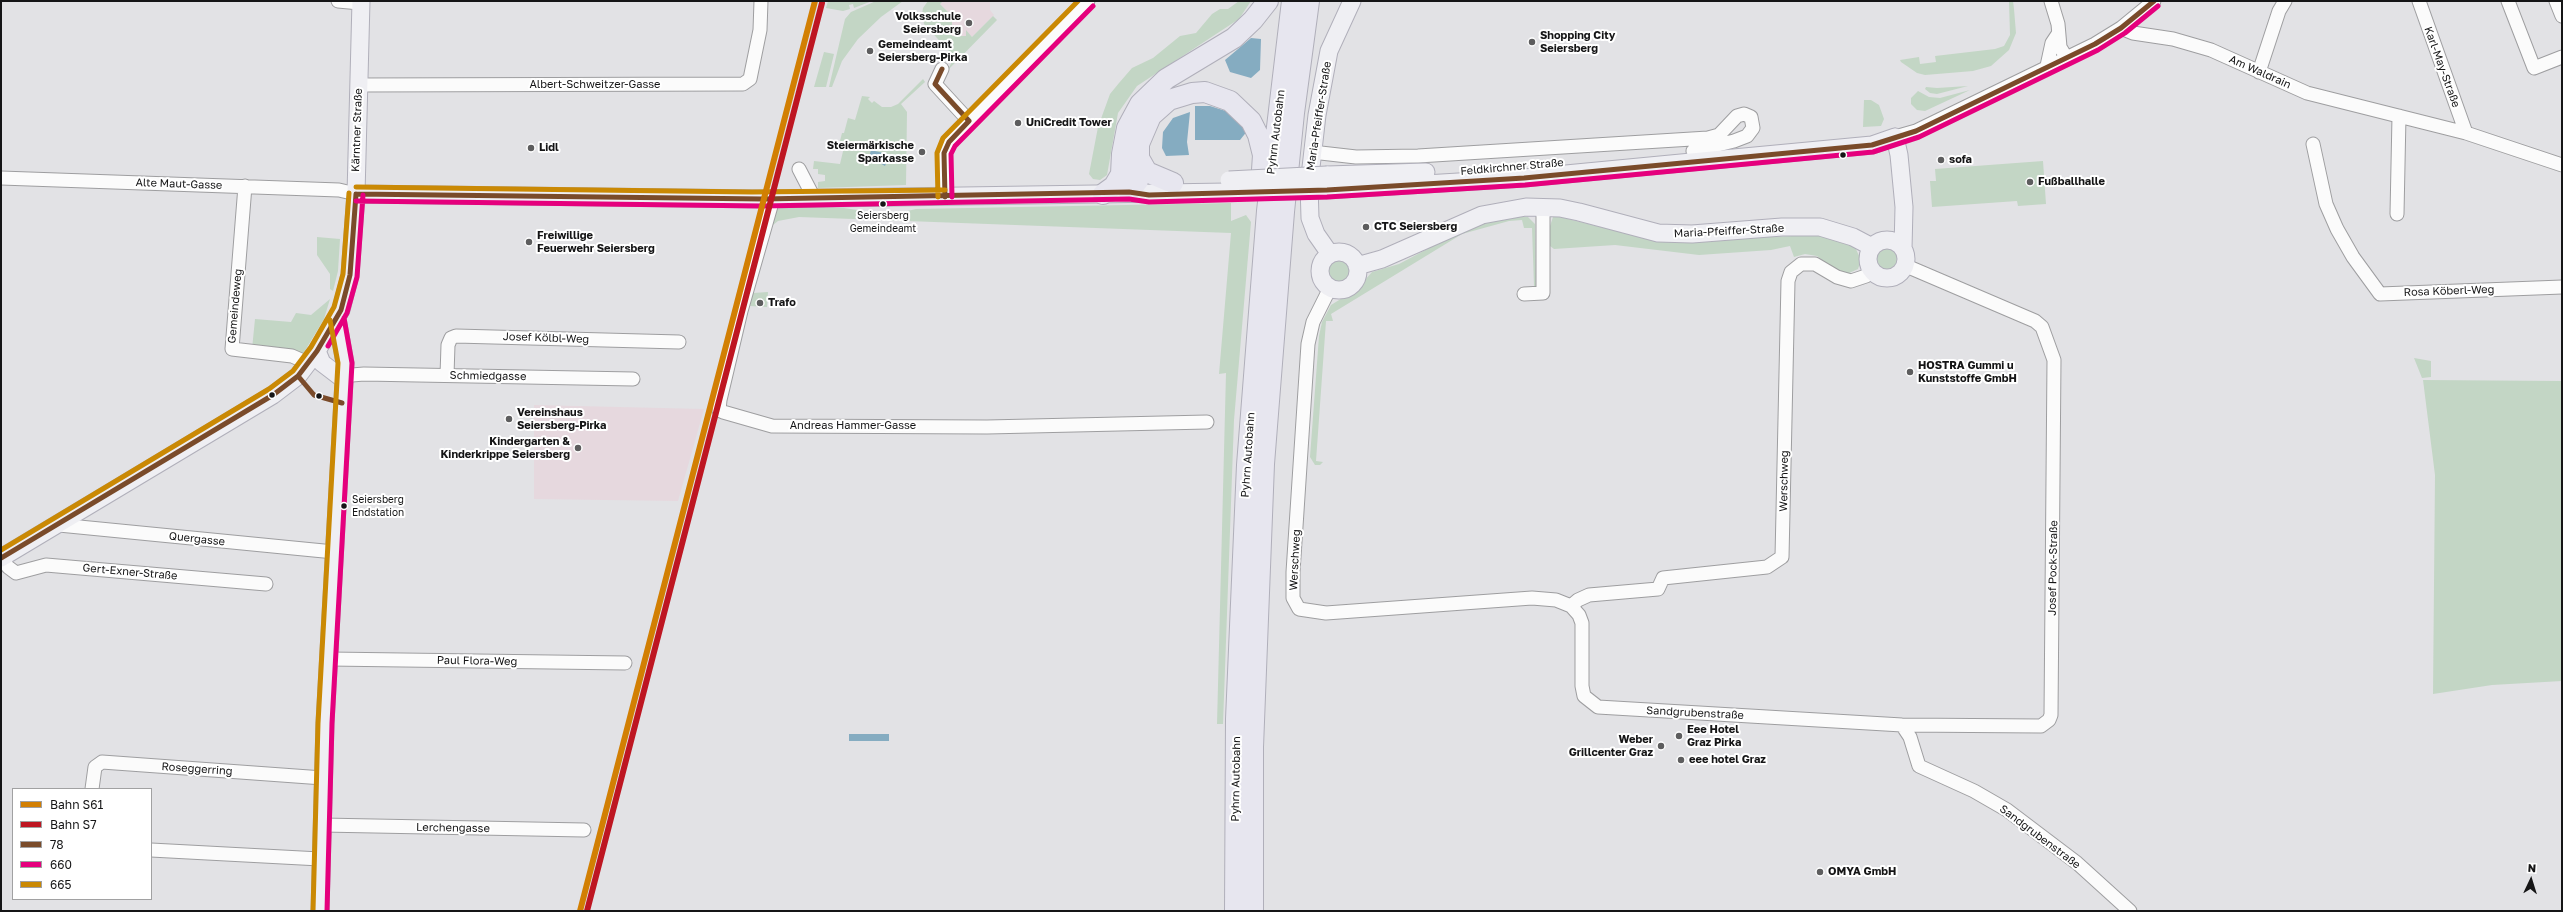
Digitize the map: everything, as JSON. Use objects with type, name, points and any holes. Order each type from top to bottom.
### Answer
[{"type":"highway","points":[[1267,211],[1261,194],[1263,155],[1258,135],[1251,121],[1230,101],[1205,92],[1192,93],[1169,100],[1146,124],[1138,144],[1138,181],[1129,192],[1123,184],[1121,174],[1122,154],[1127,128],[1140,104],[1166,79],[1234,38],[1253,20],[1268,1]]},
{"type":"highway","name":"Pyhrn Autobahn","points":[[1235,911],[1236,748],[1247,464],[1267,211],[1292,1]]},
{"type":"highway","name":"Pyhrn Autobahn","points":[[1253,911],[1253,747],[1264,464],[1284,212],[1294,113],[1309,1]]},
{"type":"highway","points":[[1139,158],[1147,172],[1173,183]]},
{"type":"highway","points":[[1103,194],[1114,186],[1121,174]]},
{"type":"main road","name":"Maria-Pfeiffer-Straße","points":[[1330,254],[1316,234],[1310,218],[1308,206],[1312,152],[1329,51],[1352,1]]},
{"type":"main road","name":"Kärntner Straße","points":[[1,558],[59,525],[273,395],[308,364],[337,319],[350,275],[356,194],[360,2]]},
{"type":"main road","name":"Feldkirchner Straße","points":[[1327,183],[1871,136],[1895,137]]},
{"type":"main road","name":"Feldkirchner Straße","points":[[1129,192],[1148,195],[1228,186],[1524,178],[1872,145],[1895,137]]},
{"type":"main road","points":[[1888,240],[1896,221],[1890,164],[1895,137]]},
{"type":"main road","points":[[1895,137],[1900,155],[1904,207],[1903,257],[1900,272],[1891,277],[1880,277],[1872,272],[1868,259],[1872,247],[1878,243],[1888,240],[1895,242],[1903,257]]},
{"type":"main road","name":"Feldkirchner Straße","points":[[356,194],[773,199],[1103,194],[1129,192],[1173,183],[1228,186]]},
{"type":"main road","name":"Maria-Pfeiffer-Straße","points":[[1358,266],[1382,259],[1482,215],[1506,209],[1543,207],[1579,212],[1658,233],[1692,234],[1820,227],[1853,237],[1872,247]]},
{"type":"main road","points":[[1339,252],[1346,254],[1354,260],[1358,266],[1357,277],[1351,286],[1341,290],[1330,288],[1323,282],[1320,270],[1323,261],[1330,254],[1339,252]]},
{"type":"main road","points":[[320,911],[323,778],[334,552],[340,371],[337,319]]},
{"type":"main road","points":[[330,351],[340,371],[316,372],[308,364],[330,351]]},
{"type":"street","points":[[338,1],[360,2]]},
{"type":"street","name":"Albert-Schweitzer-Gasse","points":[[358,85],[743,84],[750,79],[760,30],[761,1]]},
{"type":"street","points":[[945,197],[944,153],[950,142],[1088,1]]},
{"type":"street","points":[[2051,1],[2056,16],[2060,47],[2066,57]]},
{"type":"street","name":"Feldkirchner Straße","points":[[1895,137],[1916,131],[2095,44],[2121,28],[2154,1]]},
{"type":"street","points":[[2259,72],[2279,11],[2285,1]]},
{"type":"street","name":"Karl-May-Straße","points":[[2419,1],[2466,133]]},
{"type":"street","points":[[2508,1],[2534,68],[2562,57]]},
{"type":"street","points":[[2556,1],[2562,16]]},
{"type":"street","name":"Am Waldrain","points":[[2121,28],[2132,34],[2187,42],[2211,50],[2307,93],[2466,133],[2562,165]]},
{"type":"street","points":[[2047,66],[2052,43],[2058,34]]},
{"type":"street","points":[[942,69],[934,84],[969,121]]},
{"type":"street","points":[[1312,152],[1356,157],[1418,156],[1708,138],[1719,135],[1738,116],[1744,114],[1752,117],[1753,128],[1748,136],[1693,151]]},
{"type":"street","points":[[2397,214],[2399,116]]},
{"type":"street","name":"Rosa Köberl-Weg","points":[[2313,144],[2326,204],[2337,229],[2353,257],[2380,294],[2562,288]]},
{"type":"street","points":[[800,169],[814,198]]},
{"type":"street","name":"Alte Maut-Gasse","points":[[1,178],[339,190],[356,194]]},
{"type":"street","name":"Gemeindeweg","points":[[245,186],[232,349],[292,356],[308,364]]},
{"type":"street","name":"Andreas Hammer-Gasse","points":[[773,199],[741,311],[723,385],[719,405],[722,412],[772,426],[987,427],[1207,422]]},
{"type":"street","points":[[1524,294],[1543,293],[1543,207]]},
{"type":"street","name":"Josef Pock-Straße","points":[[1810,719],[1902,725],[2032,728],[2041,726],[2051,717],[2054,360],[2042,327],[2036,321],[1903,257]]},
{"type":"street","name":"Werschweg","points":[[1330,288],[1313,322],[1308,344],[1293,578],[1293,598],[1296,606],[1311,612],[1326,613],[1532,598],[1556,600],[1571,606],[1578,600],[1589,595],[1658,589],[1663,578],[1767,567],[1782,557],[1787,301],[1791,272],[1801,264],[1814,264],[1836,277],[1851,281],[1866,276],[1872,272]]},
{"type":"street","name":"Josef Kölbl-Weg","points":[[447,375],[448,345],[451,338],[456,336],[679,342]]},
{"type":"street","name":"Schmiedgasse","points":[[340,371],[352,375],[447,375],[633,380]]},
{"type":"street","name":"Quergasse","points":[[59,525],[334,552]]},
{"type":"street","name":"Gert-Exner-Straße","points":[[1,558],[8,567],[16,572],[46,565],[266,584]]},
{"type":"street","name":"Sandgrubenstraße","points":[[1571,606],[1579,615],[1584,630],[1581,676],[1584,696],[1598,707],[1810,719]]},
{"type":"street","name":"Paul Flora-Weg","points":[[329,659],[625,662]]},
{"type":"street","name":"Sandgrubenstraße","points":[[1902,725],[1910,738],[1919,766],[1974,791],[2007,810],[2076,863],[2130,911]]},
{"type":"street","name":"Roseggerring","points":[[92,788],[94,767],[102,762],[323,778]]},
{"type":"street","name":"Lerchengasse","points":[[322,825],[584,830]]},
{"type":"street","points":[[152,850],[320,859]]},
{"type":"shaded area","name":"Volksschule Seiersberg","points":[[943,1],[990,1],[990,10],[994,15],[972,37],[966,31],[966,36],[952,36],[952,16],[940,4]]},
{"type":"shaded area","points":[[534,405],[704,409],[678,501],[534,499]]},
{"type":"green space","points":[[828,1],[872,1],[854,8],[853,4],[849,5],[850,9],[843,11],[826,8]]},
{"type":"green space","points":[[876,1],[903,1],[881,17],[858,39],[842,61],[832,87],[829,87],[845,19],[851,12]]},
{"type":"green space","points":[[928,1],[943,1],[940,4],[952,16],[952,36],[966,36],[966,30],[972,37],[993,16],[997,20],[947,71],[952,62],[950,52],[924,24],[923,18],[927,17],[926,13],[922,14],[923,8]]},
{"type":"green space","points":[[1239,1],[1251,1],[1239,19],[1137,86],[1118,113],[1107,175],[1100,180],[1093,179],[1089,174],[1098,127],[1110,94],[1119,83],[1132,68],[1153,58],[1180,36],[1196,33],[1212,14],[1220,9],[1228,9]]},
{"type":"green space","points":[[2009,1],[2013,1],[2016,33],[2009,50],[1991,66],[1973,71],[1925,75],[1917,73],[1901,62],[1900,60],[1919,57],[1920,64],[1936,62],[1935,56],[1995,49],[2004,46],[2010,35]]},
{"type":"green space","points":[[824,52],[834,54],[826,87],[814,87]]},
{"type":"green space","points":[[923,79],[925,82],[901,104],[907,112],[906,185],[818,188],[818,182],[825,181],[825,175],[818,174],[818,169],[813,169],[814,161],[840,164],[845,143],[840,141],[842,133],[844,133],[848,118],[855,120],[862,96],[870,97],[868,99],[872,103],[874,101],[882,107],[891,107],[898,104]]},
{"type":"green space","points":[[1968,86],[1937,94],[1930,93],[1925,89],[1926,87],[1937,88]]},
{"type":"green space","points":[[1970,90],[1925,111],[1917,110],[1911,104],[1911,98],[1918,91],[1929,97],[1940,98]]},
{"type":"green space","points":[[1864,100],[1871,100],[1879,105],[1884,119],[1881,126],[1863,127]]},
{"type":"green space","points":[[2043,161],[2046,204],[2018,206],[2017,201],[1932,207],[1930,181],[1936,181],[1935,169]]},
{"type":"green space","points":[[1231,203],[1231,221],[1246,215],[1251,222],[1234,420],[1223,724],[1217,724],[1226,373],[1219,374],[1231,233],[799,217],[778,221],[773,225],[771,218],[776,207],[844,208],[890,215],[916,209]]},
{"type":"green space","points":[[1512,216],[1528,217],[1535,224],[1536,286],[1534,286],[1532,228],[1524,228],[1522,220],[1509,221],[1462,234],[1331,314],[1333,321],[1326,321],[1316,461],[1323,462],[1320,465],[1315,465],[1310,457],[1319,336],[1322,322],[1331,305],[1357,289],[1372,272],[1399,264],[1469,227]]},
{"type":"green space","points":[[1556,216],[1657,241],[1819,235],[1840,240],[1855,247],[1861,260],[1858,269],[1847,274],[1838,272],[1817,256],[1805,254],[1794,257],[1790,246],[1771,250],[1699,255],[1615,245],[1554,249],[1550,246],[1550,226],[1553,217]]},
{"type":"green space","points":[[317,237],[340,239],[338,271],[333,291],[330,289],[330,274],[317,255]]},
{"type":"green space","points":[[1887,245],[1897,249],[1901,259],[1897,269],[1887,273],[1877,269],[1873,259],[1877,249]]},
{"type":"green space","points":[[1339,258],[1348,262],[1352,271],[1348,280],[1339,284],[1330,280],[1326,271],[1330,262]]},
{"type":"green space","points":[[768,292],[767,307],[750,306],[753,293]]},
{"type":"green space","points":[[330,299],[324,319],[303,354],[252,349],[255,319],[291,322],[296,313],[311,315]]},
{"type":"green space","points":[[2414,358],[2431,361],[2431,377],[2422,378]]},
{"type":"green space","points":[[2423,380],[2562,381],[2562,681],[2492,685],[2433,694],[2435,475]]},
{"type":"water","points":[[1251,38],[1261,39],[1260,70],[1251,78],[1230,72],[1225,60]]},
{"type":"water","points":[[1195,106],[1210,106],[1235,114],[1248,130],[1240,140],[1195,140]]},
{"type":"water","points":[[1190,112],[1187,142],[1189,155],[1166,156],[1162,148],[1163,132],[1173,118]]},
{"type":"water","points":[[871,150],[887,154],[888,158],[885,166],[869,157]]},
{"type":"water","points":[[849,734],[889,734],[889,741],[849,741]]},
{"type":"rail line","name":"S61","points":[[580,911],[815,1]]},
{"type":"rail line","name":"S7","points":[[587,911],[822,3]]},
{"type":"transit line","name":"665","points":[[938,197],[937,153],[943,138],[1078,1]]},
{"type":"transit line","name":"78","points":[[356,194],[763,199],[1129,192],[1149,195],[1327,190],[1524,178],[1872,145],[1916,131],[2095,44],[2121,28],[2154,1]]},
{"type":"transit line","name":"660","points":[[952,197],[951,154],[955,146],[1093,6]]},
{"type":"transit line","name":"660","points":[[356,201],[763,206],[1129,199],[1149,202],[1327,197],[1525,185],[1873,152],[1919,137],[2098,50],[2125,33],[2158,6]]},
{"type":"transit line","name":"78","points":[[942,69],[935,84],[969,121]]},
{"type":"transit line","name":"78","points":[[945,197],[944,153],[949,142],[969,121]]},
{"type":"transit line","name":"665","points":[[356,187],[752,192],[945,190]]},
{"type":"transit line","name":"665","points":[[1,550],[269,389],[293,371],[311,347],[334,307],[343,274],[349,193]]},
{"type":"transit line","name":"78","points":[[1,558],[273,395],[298,376],[317,351],[341,310],[350,275],[356,194]]},
{"type":"transit line","name":"660","points":[[328,346],[347,313],[357,277],[363,195]]},
{"type":"transit line","name":"660","points":[[327,911],[332,723],[352,363],[344,318]]},
{"type":"transit line","name":"665","points":[[313,911],[318,723],[338,363],[330,320]]},
{"type":"transit line","name":"78","points":[[298,376],[314,395],[342,403]]},
{"type":"place","name":"Volksschule Seiersberg","points":[[969,23]]},
{"type":"place","name":"Shopping City Seiersberg","points":[[1532,42]]},
{"type":"place","name":"Gemeindeamt Seiersberg-Pirka","points":[[870,51]]},
{"type":"place","name":"UniCredit Tower","points":[[1018,123]]},
{"type":"place","name":"Lidl","points":[[531,148]]},
{"type":"place","name":"Steiermärkische Sparkasse","points":[[922,152]]},
{"type":"place","name":"sofa","points":[[1941,160]]},
{"type":"place","name":"Fußballhalle","points":[[2030,182]]},
{"type":"place","name":"Seiersberg Gemeindeamt","points":[[883,204]]},
{"type":"place","name":"CTC Seiersberg","points":[[1366,227]]},
{"type":"place","name":"Freiwillige Feuerwehr Seiersberg","points":[[529,242]]},
{"type":"place","name":"Trafo","points":[[760,303]]},
{"type":"place","name":"HOSTRA Gummi u Kunststoffe GmbH","points":[[1910,372]]},
{"type":"place","name":"Vereinshaus Seiersberg-Pirka","points":[[509,419]]},
{"type":"place","name":"Kindergarten & Kinderkrippe Seiersberg","points":[[578,448]]},
{"type":"place","name":"Seiersberg Endstation","points":[[344,506]]},
{"type":"place","name":"Eee Hotel Graz Pirka","points":[[1679,736]]},
{"type":"place","name":"Weber Grillcenter Graz","points":[[1661,746]]},
{"type":"place","name":"eee hotel Graz","points":[[1681,760]]},
{"type":"place","name":"OMYA GmbH","points":[[1820,872]]}]
